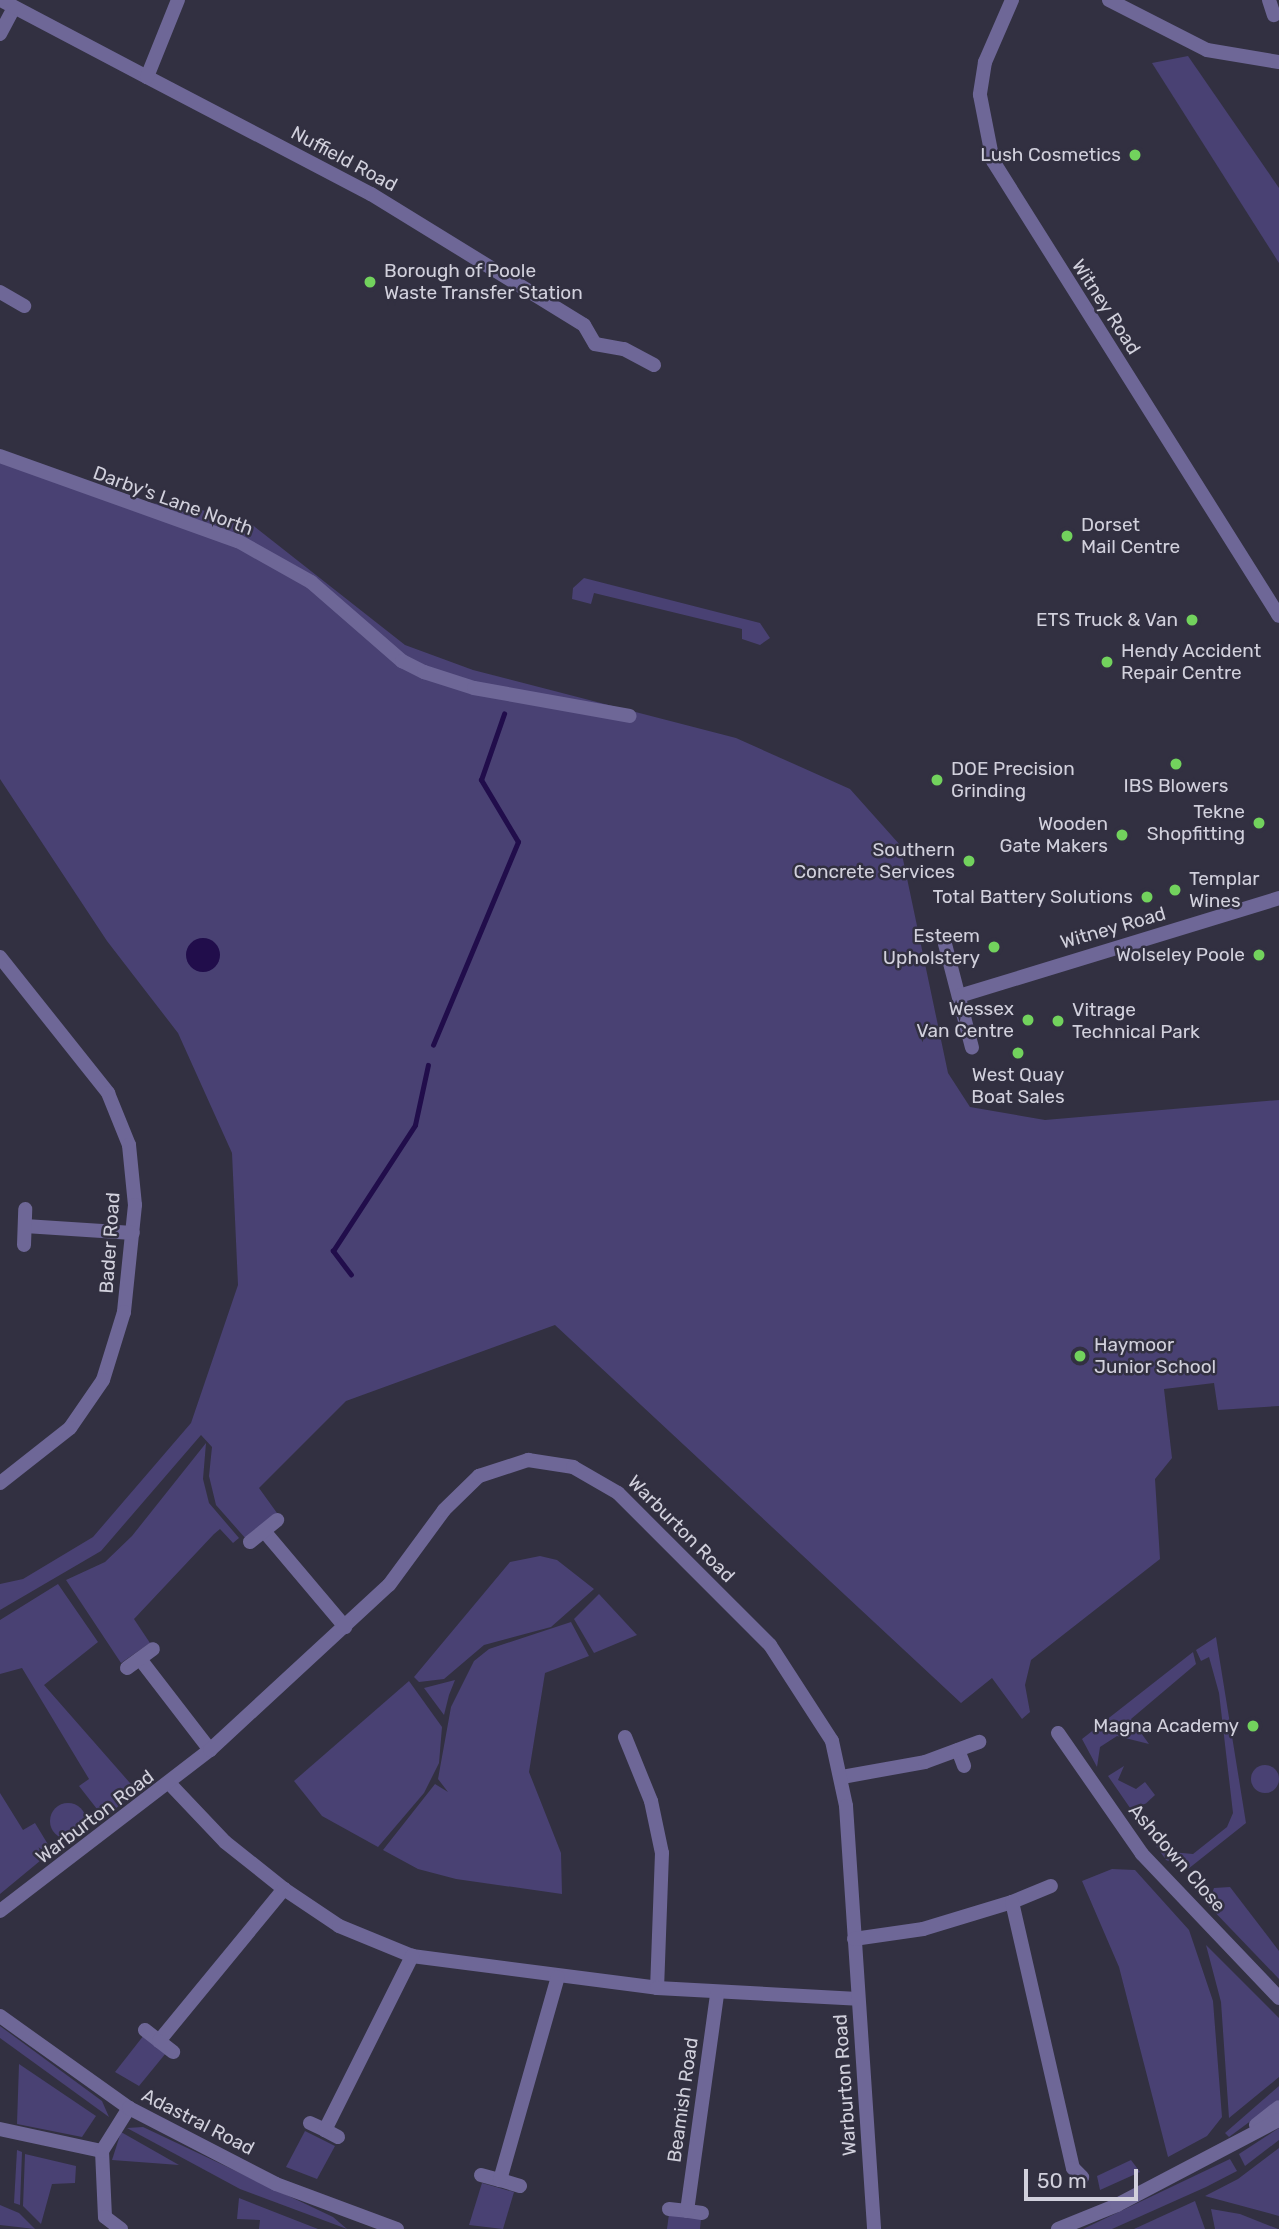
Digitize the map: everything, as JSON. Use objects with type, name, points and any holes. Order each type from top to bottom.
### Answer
[{"type":"street","points":[[147,77],[178,0]]},
{"type":"street","name":"Witney Road","points":[[1012,0],[985,62],[980,95],[981,124],[998,171],[1279,616]]},
{"type":"street","points":[[1110,0],[1207,50],[1279,62]]},
{"type":"street","points":[[0,34],[8,4]]},
{"type":"street","name":"Nuffield Road","points":[[8,4],[371,194],[584,325],[595,344],[624,349],[654,365]]},
{"type":"street","points":[[0,292],[24,306]]},
{"type":"street","name":"Darby's Lane North","points":[[0,456],[238,541],[311,582],[402,661],[424,671],[474,688],[630,716]]},
{"type":"street","name":"Witney Road","points":[[958,996],[1279,898]]},
{"type":"street","points":[[945,944],[972,1048]]},
{"type":"street","name":"Bader Road","points":[[0,957],[93,1069],[121,1119],[134,1174],[133,1233],[120,1337],[103,1380],[70,1428],[0,1483]]},
{"type":"street","points":[[24,1245],[25,1209]]},
{"type":"street","points":[[25,1227],[133,1233]]},
{"type":"street","name":"Warburton Road","points":[[0,1911],[210,1751],[389,1585],[444,1510],[479,1476],[528,1460],[573,1467],[618,1493],[770,1645],[817,1710],[842,1777],[874,2229]]},
{"type":"street","points":[[250,1542],[277,1520]]},
{"type":"street","points":[[264,1531],[345,1627]]},
{"type":"street","points":[[127,1668],[153,1649]]},
{"type":"street","points":[[140,1659],[210,1751]]},
{"type":"street","name":"Ashdown Close","points":[[1058,1733],[1142,1854],[1279,1998]]},
{"type":"street","points":[[625,1737],[651,1801],[662,1853],[657,1988]]},
{"type":"street","points":[[842,1777],[958,1750],[979,1742]]},
{"type":"street","points":[[958,1750],[964,1766]]},
{"type":"street","points":[[170,1784],[225,1842],[284,1889],[339,1926],[412,1956],[558,1977],[717,1994],[858,1999]]},
{"type":"street","points":[[854,1939],[923,1929],[1012,1902],[1051,1886]]},
{"type":"street","points":[[159,2041],[284,1889]]},
{"type":"street","points":[[1012,1902],[1073,2168],[1082,2177]]},
{"type":"street","points":[[310,2123],[332,2134],[412,1956]]},
{"type":"street","points":[[500,2180],[558,1977]]},
{"type":"street","name":"Beamish Road","points":[[687,2211],[717,1994]]},
{"type":"street","name":"Adastral Road","points":[[0,2016],[129,2108],[276,2184],[374,2226],[397,2229]]},
{"type":"street","points":[[145,2030],[173,2052]]},
{"type":"street","points":[[1228,2149],[1279,2107]]},
{"type":"street","points":[[121,2229],[105,2217],[102,2151],[129,2108]]},
{"type":"street","points":[[1058,2229],[1228,2149],[1279,2120]]},
{"type":"street","points":[[0,2129],[102,2151]]},
{"type":"street","points":[[481,2175],[520,2186]]},
{"type":"street","points":[[669,2209],[702,2213]]},
{"type":"shaded area","points":[[1188,56],[1279,188],[1279,263],[1152,63]]},
{"type":"shaded area","points":[[0,456],[120,501],[187,506],[250,523],[405,645],[473,670],[736,738],[850,789],[900,845],[948,1073],[970,1107],[1045,1120],[1279,1100],[1279,1406],[1218,1410],[1214,1383],[1164,1389],[1172,1458],[1155,1479],[1160,1559],[1031,1660],[1025,1685],[1030,1712],[1022,1719],[992,1678],[961,1703],[555,1325],[346,1401],[259,1488],[277,1513],[246,1539],[216,1505],[209,1476],[212,1447],[201,1435],[101,1551],[0,1610],[0,1584],[23,1579],[93,1537],[191,1423],[238,1285],[232,1153],[178,1033],[107,941],[0,779]]},
{"type":"shaded area","points":[[584,578],[760,623],[770,638],[760,645],[742,639],[742,629],[594,593],[591,604],[572,599],[573,588]]},
{"type":"shaded area","points":[[203,938],[215,943],[220,955],[215,967],[203,972],[191,967],[186,955],[191,943]]},
{"type":"shaded area","points":[[206,1443],[203,1479],[209,1503],[239,1538],[233,1543],[220,1529],[214,1534],[134,1619],[150,1643],[121,1663],[66,1580],[105,1562],[132,1536]]},
{"type":"shaded area","points":[[540,1556],[557,1560],[594,1589],[551,1627],[484,1645],[444,1679],[419,1682],[414,1677],[510,1562]]},
{"type":"shaded area","points":[[58,1584],[98,1642],[44,1685],[137,1791],[104,1818],[79,1786],[89,1779],[22,1668],[0,1674],[0,1620]]},
{"type":"shaded area","points":[[599,1594],[637,1635],[594,1653],[574,1619]]},
{"type":"shaded area","points":[[571,1622],[589,1656],[545,1673],[529,1772],[561,1853],[562,1894],[456,1879],[418,1869],[383,1850],[435,1784],[448,1792],[438,1779],[451,1707],[474,1661],[489,1649]]},
{"type":"shaded area","points":[[1216,1637],[1246,1823],[1188,1869],[1166,1860],[1108,1776],[1124,1766],[1118,1780],[1136,1789],[1145,1782],[1155,1795],[1140,1809],[1141,1816],[1171,1852],[1193,1854],[1227,1827],[1233,1813],[1219,1693],[1209,1657],[1201,1661],[1196,1650]]},
{"type":"shaded area","points":[[1193,1652],[1196,1664],[1131,1719],[1149,1744],[1117,1736],[1100,1747],[1097,1767],[1082,1739]]},
{"type":"shaded area","points":[[455,1680],[449,1695],[444,1715],[424,1688]]},
{"type":"shaded area","points":[[409,1681],[442,1727],[439,1763],[424,1793],[378,1847],[322,1816],[294,1781]]},
{"type":"shaded area","points":[[1265,1765],[1275,1769],[1279,1779],[1275,1789],[1265,1793],[1255,1789],[1251,1779],[1255,1769]]},
{"type":"shaded area","points":[[0,1793],[23,1830],[35,1823],[52,1851],[0,1894]]},
{"type":"shaded area","points":[[68,1803],[81,1808],[86,1821],[81,1834],[68,1839],[55,1834],[50,1821],[55,1808]]},
{"type":"shaded area","points":[[1112,1869],[1135,1870],[1189,1930],[1213,2001],[1222,2117],[1207,2136],[1168,2157],[1119,1967],[1082,1881]]},
{"type":"shaded area","points":[[1230,1887],[1279,1951],[1279,1979],[1208,1905],[1214,1888]]},
{"type":"shaded area","points":[[1206,1945],[1279,2018],[1279,2077],[1229,2118],[1221,2002]]},
{"type":"shaded area","points":[[0,2026],[102,2101],[109,2117],[0,2038]]},
{"type":"shaded area","points":[[144,2035],[166,2053],[139,2086],[115,2072]]},
{"type":"shaded area","points":[[19,2064],[96,2116],[82,2137],[17,2124]]},
{"type":"shaded area","points":[[1279,2086],[1279,2100],[1229,2137],[1225,2133]]},
{"type":"shaded area","points":[[143,2127],[333,2217],[347,2229],[240,2189],[127,2128]]},
{"type":"shaded area","points":[[1279,2128],[1279,2140],[1245,2166],[1239,2154]]},
{"type":"shaded area","points":[[305,2131],[335,2146],[317,2179],[286,2167]]},
{"type":"shaded area","points":[[121,2132],[179,2165],[112,2160]]},
{"type":"shaded area","points":[[1279,2148],[1279,2216],[1205,2196],[1238,2179]]},
{"type":"shaded area","points":[[17,2150],[22,2152],[20,2205],[14,2203]]},
{"type":"shaded area","points":[[25,2154],[76,2166],[75,2183],[52,2184],[41,2224],[23,2206]]},
{"type":"shaded area","points":[[1230,2159],[1237,2171],[1206,2187],[1112,2229],[1083,2229]]},
{"type":"shaded area","points":[[1131,2160],[1140,2172],[1100,2190],[1097,2176]]},
{"type":"shaded area","points":[[482,2183],[514,2192],[503,2229],[469,2225]]},
{"type":"shaded area","points":[[239,2198],[318,2229],[259,2229],[260,2220],[237,2219]]},
{"type":"shaded area","points":[[1195,2201],[1205,2229],[1134,2229]]},
{"type":"shaded area","points":[[0,2205],[19,2213],[35,2229],[0,2225]]},
{"type":"shaded area","points":[[1211,2209],[1240,2214],[1278,2229],[1215,2229]]},
{"type":"shaded area","points":[[669,2214],[701,2218],[700,2229],[667,2229]]},
{"type":"waterway","points":[[433,1045],[518,842],[481,780],[504,714]]},
{"type":"waterway","points":[[351,1275],[333,1251],[415,1125],[428,1065]]},
{"type":"place","name":"Lush Cosmetics","points":[[1135,155]]},
{"type":"place","name":"Borough of Poole Waste Transfer Station","points":[[370,282]]},
{"type":"place","name":"Dorset Mail Centre","points":[[1067,536]]},
{"type":"place","name":"ETS Truck & Van","points":[[1192,620]]},
{"type":"place","name":"Hendy Accident Repair Centre","points":[[1107,662]]},
{"type":"place","name":"IBS Blowers","points":[[1176,764]]},
{"type":"place","name":"DOE Precision Grinding","points":[[937,780]]},
{"type":"place","name":"Tekne Shopfitting","points":[[1259,823]]},
{"type":"place","name":"Wooden Gate Makers","points":[[1122,835]]},
{"type":"place","name":"Southern Concrete Services","points":[[969,861]]},
{"type":"place","name":"Templar Wines","points":[[1175,890]]},
{"type":"place","name":"Total Battery Solutions","points":[[1147,897]]},
{"type":"place","name":"Esteem Upholstery","points":[[994,947]]},
{"type":"place","name":"Wolseley Poole","points":[[1259,955]]},
{"type":"place","name":"Wessex Van Centre","points":[[1028,1020]]},
{"type":"place","name":"Vitrage Technical Park","points":[[1058,1021]]},
{"type":"place","name":"West Quay Boat Sales","points":[[1018,1053]]},
{"type":"place","name":"Haymoor Junior School","points":[[1080,1356]]},
{"type":"place","name":"Magna Academy","points":[[1253,1726]]}]
